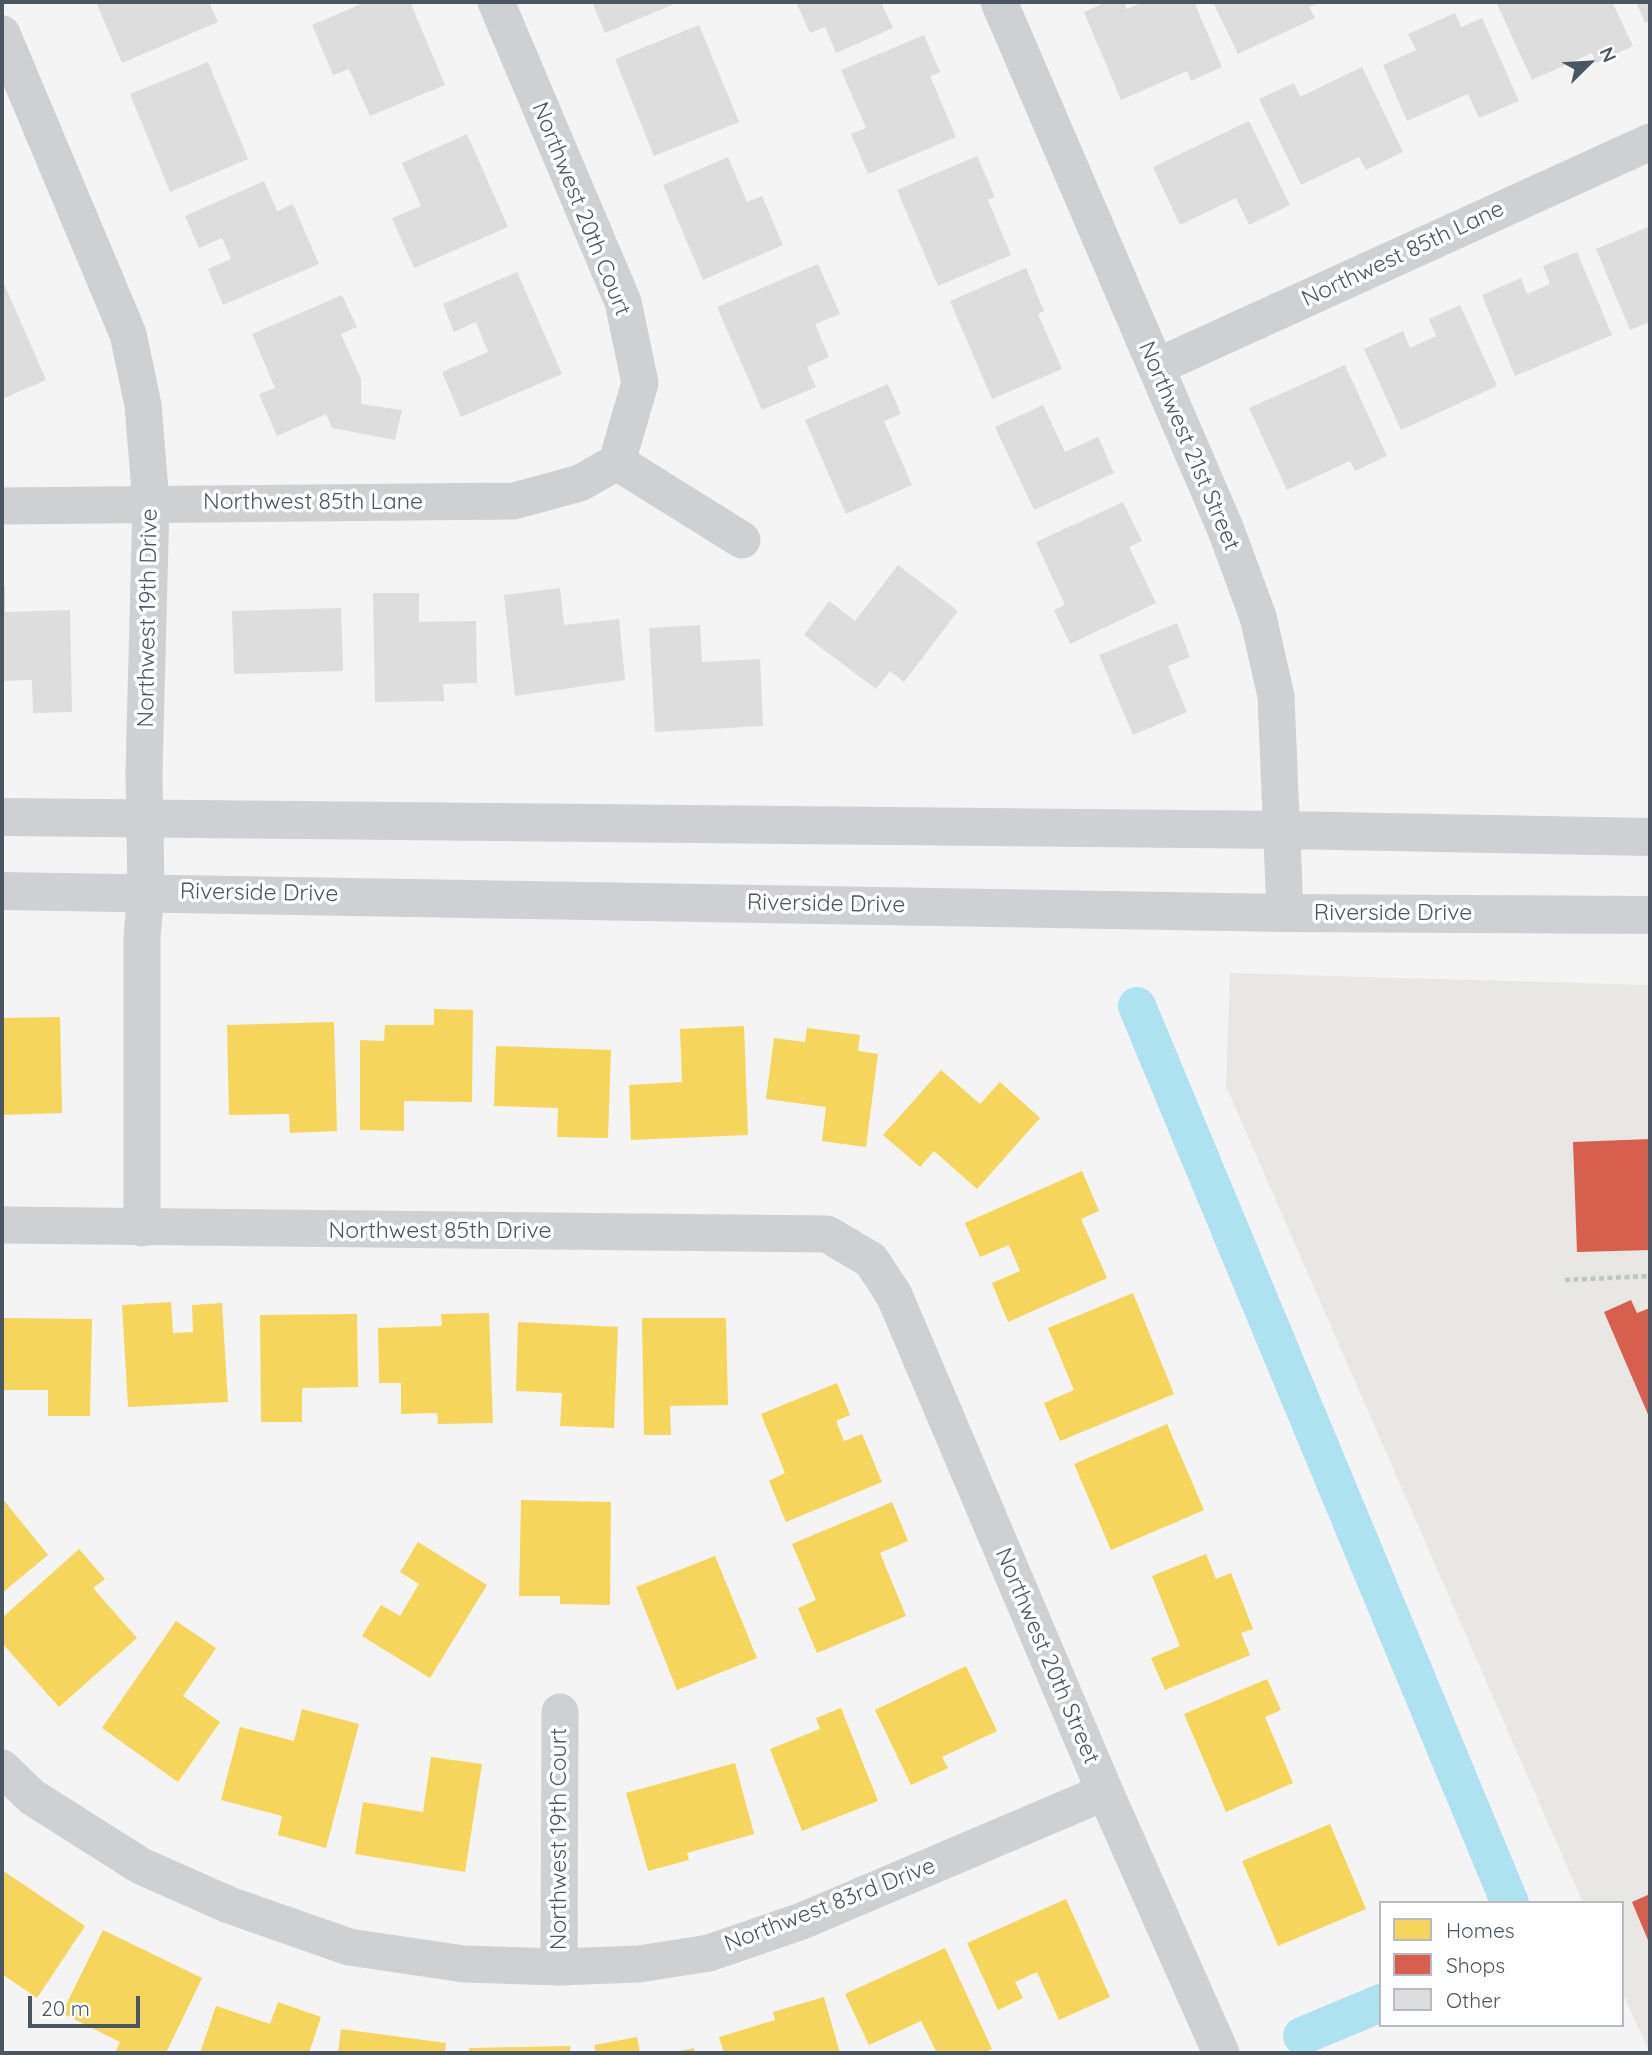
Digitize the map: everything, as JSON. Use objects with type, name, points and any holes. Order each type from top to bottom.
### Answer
[{"type":"street","name":"Northwest 20th Court","points":[[496,2],[623,302],[640,383],[617,462]]},
{"type":"street","name":"Northwest 21st Street","points":[[999,2],[1226,530],[1258,617],[1276,696],[1285,913]]},
{"type":"street","name":"Northwest 19th Drive","points":[[2,34],[128,334],[143,405],[151,503],[146,891],[142,937],[142,1228]]},
{"type":"street","name":"Northwest 85th Lane","points":[[1156,367],[1650,142]]},
{"type":"street","name":"Northwest 85th Lane","points":[[2,506],[514,501],[580,483],[617,462]]},
{"type":"street","points":[[617,462],[743,540]]},
{"type":"street","points":[[2,817],[1283,830],[1650,838]]},
{"type":"street","name":"Riverside Drive","points":[[2,891],[146,891],[1285,913],[1650,915]]},
{"type":"street","name":"Northwest 85th Drive","points":[[2,1225],[827,1234],[871,1260]]},
{"type":"street","name":"Northwest 20th Street","points":[[871,1260],[894,1295],[1105,1792],[1221,2053]]},
{"type":"street","name":"Northwest 19th Court","points":[[559,1967],[560,1712]]},
{"type":"street","name":"Northwest 83rd Drive","points":[[2,1768],[32,1797],[141,1866],[229,1905],[349,1947],[464,1964],[559,1967],[639,1964],[709,1953],[802,1921],[1105,1792]]},
{"type":"path","points":[[1565,1280],[1650,1276]]},
{"type":"shaded area","points":[[1230,973],[1650,985],[1650,2053],[1624,1996],[1624,1901],[1582,1901],[1226,1086]]},
{"type":"building: Homes","points":[[434,1009],[473,1010],[472,1102],[404,1101],[404,1131],[360,1130],[360,1040],[384,1041],[385,1025],[434,1025]]},
{"type":"building: Homes","points":[[60,1017],[62,1113],[2,1115],[2,1018]]},
{"type":"building: Homes","points":[[334,1022],[337,1131],[290,1133],[289,1114],[229,1115],[227,1025]]},
{"type":"building: Homes","points":[[744,1026],[748,1135],[631,1140],[629,1085],[682,1082],[680,1029]]},
{"type":"building: Homes","points":[[807,1028],[860,1035],[858,1051],[878,1054],[866,1147],[822,1141],[826,1107],[766,1099],[774,1038],[805,1042]]},
{"type":"building: Homes","points":[[496,1046],[611,1050],[608,1138],[557,1137],[558,1108],[494,1106]]},
{"type":"building: Homes","points":[[941,1070],[980,1104],[1000,1082],[1040,1118],[977,1189],[934,1151],[920,1167],[883,1135]]},
{"type":"building: Homes","points":[[1082,1171],[1099,1211],[1081,1219],[1107,1278],[1008,1322],[992,1283],[1020,1271],[1009,1245],[980,1257],[965,1223]]},
{"type":"building: Homes","points":[[1133,1293],[1174,1394],[1060,1441],[1044,1403],[1074,1390],[1048,1328]]},
{"type":"building: Homes","points":[[171,1302],[173,1333],[193,1332],[192,1305],[222,1303],[228,1402],[128,1407],[122,1305]]},
{"type":"building: Homes","points":[[489,1313],[493,1423],[438,1424],[437,1413],[401,1414],[401,1383],[379,1383],[378,1328],[442,1326],[441,1314]]},
{"type":"building: Homes","points":[[357,1314],[358,1387],[302,1388],[302,1422],[261,1422],[260,1315]]},
{"type":"building: Homes","points":[[2,1318],[92,1319],[90,1416],[48,1416],[48,1390],[2,1390]]},
{"type":"building: Homes","points":[[642,1318],[726,1318],[728,1405],[670,1406],[671,1435],[644,1435]]},
{"type":"building: Homes","points":[[518,1322],[618,1327],[614,1428],[560,1426],[562,1393],[516,1391]]},
{"type":"building: Homes","points":[[837,1383],[850,1415],[836,1421],[844,1441],[862,1434],[882,1482],[786,1522],[769,1481],[785,1473],[761,1414]]},
{"type":"building: Homes","points":[[1167,1424],[1204,1510],[1111,1550],[1074,1464]]},
{"type":"building: Homes","points":[[2,1498],[48,1555],[2,1593]]},
{"type":"building: Homes","points":[[521,1500],[611,1502],[610,1605],[560,1604],[560,1596],[519,1596]]},
{"type":"building: Homes","points":[[892,1502],[908,1541],[880,1553],[906,1616],[817,1653],[798,1608],[816,1600],[792,1544]]},
{"type":"building: Homes","points":[[418,1542],[487,1585],[430,1678],[362,1636],[381,1605],[400,1616],[419,1584],[400,1572]]},
{"type":"building: Homes","points":[[79,1549],[105,1579],[93,1588],[137,1638],[59,1707],[2,1643],[2,1618]]},
{"type":"building: Homes","points":[[1206,1554],[1216,1579],[1231,1573],[1253,1629],[1241,1633],[1250,1655],[1165,1690],[1151,1658],[1180,1646],[1152,1576]]},
{"type":"building: Homes","points":[[715,1556],[757,1658],[677,1690],[636,1587]]},
{"type":"building: Homes","points":[[176,1621],[216,1648],[183,1696],[220,1722],[178,1782],[102,1728]]},
{"type":"building: Homes","points":[[966,1666],[997,1731],[942,1757],[948,1768],[911,1785],[875,1710]]},
{"type":"building: Homes","points":[[1267,1679],[1281,1710],[1265,1717],[1293,1783],[1226,1812],[1184,1714]]},
{"type":"building: Homes","points":[[841,1708],[878,1801],[802,1831],[770,1749],[820,1729],[816,1718]]},
{"type":"building: Homes","points":[[302,1709],[359,1724],[326,1848],[278,1835],[282,1816],[221,1800],[240,1727],[294,1741]]},
{"type":"building: Homes","points":[[431,1757],[482,1764],[465,1872],[355,1854],[363,1802],[423,1812]]},
{"type":"building: Homes","points":[[735,1763],[754,1834],[687,1853],[689,1860],[648,1871],[626,1793]]},
{"type":"building: Homes","points":[[1330,1824],[1366,1909],[1278,1946],[1242,1861]]},
{"type":"building: Homes","points":[[2,1870],[85,1926],[37,1998],[2,1974]]},
{"type":"building: Homes","points":[[1066,1899],[1110,1997],[1059,2020],[1037,1972],[1015,1982],[1023,1998],[998,2010],[967,1943]]},
{"type":"building: Homes","points":[[103,1930],[202,1978],[166,2053],[115,2053],[120,2042],[62,2013]]},
{"type":"building: Homes","points":[[945,1948],[992,2049],[983,2053],[937,2053],[921,2021],[869,2045],[845,1994]]},
{"type":"building: Homes","points":[[824,1997],[840,2053],[724,2053],[719,2037],[775,2020],[773,2012]]},
{"type":"building: Homes","points":[[278,2002],[321,2017],[309,2053],[200,2053],[216,2006],[270,2024]]},
{"type":"building: Homes","points":[[341,2029],[446,2043],[445,2053],[338,2053]]},
{"type":"building: Homes","points":[[637,2037],[640,2053],[596,2053],[594,2045]]},
{"type":"building: Homes","points":[[570,2046],[570,2053],[469,2053],[469,2048]]},
{"type":"building: Homes","points":[[694,2048],[695,2053],[675,2053],[675,2052]]},
{"type":"building: Shops","points":[[1650,1139],[1650,1250],[1577,1252],[1573,1142]]},
{"type":"building: Shops","points":[[1631,1300],[1637,1313],[1650,1308],[1650,1419],[1604,1312]]},
{"type":"building: Shops","points":[[1650,1894],[1650,1945],[1632,1902]]},
{"type":"building: Other","points":[[96,2],[209,2],[218,22],[122,63]]},
{"type":"building: Other","points":[[366,2],[410,2],[445,85],[370,116],[349,69],[333,75],[312,25]]},
{"type":"building: Other","points":[[592,2],[679,2],[605,33]]},
{"type":"building: Other","points":[[796,2],[881,2],[893,28],[836,53],[825,27],[810,33]]},
{"type":"building: Other","points":[[1107,2],[1124,2],[1127,9],[1144,2],[1194,2],[1222,67],[1191,81],[1187,71],[1121,100],[1084,12]]},
{"type":"building: Other","points":[[1213,2],[1321,2],[1309,7],[1315,18],[1238,54]]},
{"type":"building: Other","points":[[1496,2],[1612,2],[1633,46],[1596,63],[1592,53],[1532,80]]},
{"type":"building: Other","points":[[1636,2],[1650,2],[1650,21],[1645,23]]},
{"type":"building: Other","points":[[1455,13],[1461,27],[1482,18],[1519,101],[1479,118],[1468,94],[1407,121],[1383,65],[1416,50],[1408,34]]},
{"type":"building: Other","points":[[699,25],[739,122],[654,156],[615,59]]},
{"type":"building: Other","points":[[924,35],[940,72],[930,76],[956,137],[868,174],[851,134],[866,128],[841,70]]},
{"type":"building: Other","points":[[208,62],[248,159],[170,192],[130,94]]},
{"type":"building: Other","points":[[1362,67],[1403,152],[1366,170],[1359,157],[1301,185],[1259,99],[1294,83],[1300,97]]},
{"type":"building: Other","points":[[1249,121],[1290,205],[1249,225],[1236,198],[1180,225],[1153,167]]},
{"type":"building: Other","points":[[467,134],[508,227],[414,268],[392,218],[421,206],[402,163]]},
{"type":"building: Other","points":[[977,156],[995,197],[988,200],[1011,255],[938,286],[897,190]]},
{"type":"building: Other","points":[[728,157],[747,202],[762,196],[783,245],[703,280],[663,185]]},
{"type":"building: Other","points":[[264,181],[277,211],[293,204],[319,264],[223,305],[208,269],[231,259],[222,238],[199,248],[185,216]]},
{"type":"building: Other","points":[[1650,226],[1650,322],[1630,330],[1596,249]]},
{"type":"building: Other","points":[[1577,252],[1612,335],[1515,376],[1482,295],[1521,278],[1527,294],[1550,284],[1543,266]]},
{"type":"building: Other","points":[[818,264],[840,314],[815,324],[829,357],[807,367],[816,387],[762,410],[717,307]]},
{"type":"building: Other","points":[[1026,268],[1044,311],[1038,314],[1062,369],[992,399],[950,301]]},
{"type":"building: Other","points":[[517,272],[562,374],[461,417],[442,372],[488,352],[476,322],[454,332],[443,304]]},
{"type":"building: Other","points":[[2,279],[46,380],[2,399]]},
{"type":"building: Other","points":[[342,295],[357,327],[341,334],[361,379],[361,404],[402,410],[395,440],[332,428],[326,414],[277,436],[259,394],[275,388],[252,334]]},
{"type":"building: Other","points":[[1460,305],[1497,386],[1401,430],[1364,349],[1403,331],[1410,348],[1436,336],[1429,319]]},
{"type":"building: Other","points":[[1345,365],[1387,456],[1355,471],[1350,461],[1287,490],[1249,408]]},
{"type":"building: Other","points":[[888,384],[901,414],[884,421],[912,485],[846,514],[805,420]]},
{"type":"building: Other","points":[[1043,405],[1065,452],[1098,437],[1114,473],[1034,510],[995,427]]},
{"type":"building: Other","points":[[1123,502],[1142,541],[1129,547],[1156,603],[1070,644],[1054,610],[1065,605],[1036,542]]},
{"type":"building: Other","points":[[898,565],[958,611],[904,682],[890,671],[876,689],[804,635],[829,601],[855,621]]},
{"type":"building: Other","points":[[2,587],[5,587],[5,612],[70,610],[72,712],[33,713],[32,680],[2,681]]},
{"type":"building: Other","points":[[560,588],[564,625],[619,619],[625,680],[515,696],[504,595]]},
{"type":"building: Other","points":[[373,593],[419,593],[419,622],[476,621],[477,683],[443,684],[444,701],[375,702]]},
{"type":"building: Other","points":[[341,608],[343,671],[234,674],[232,611]]},
{"type":"building: Other","points":[[1177,623],[1190,657],[1168,666],[1187,712],[1133,735],[1099,655]]},
{"type":"building: Other","points":[[700,625],[702,662],[760,659],[763,726],[655,732],[649,628]]},
{"type":"waterway","points":[[1137,1006],[1509,1901]]},
{"type":"waterway","points":[[1302,2036],[1379,2004]]}]
